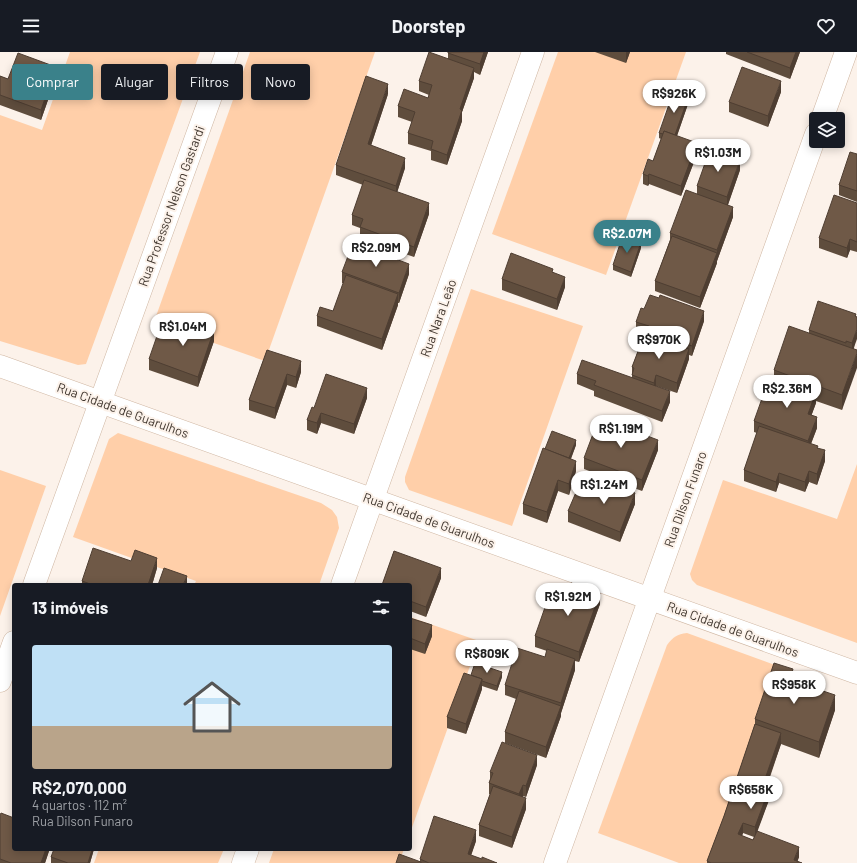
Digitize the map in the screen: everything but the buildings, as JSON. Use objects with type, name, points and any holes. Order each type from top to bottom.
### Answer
[{"type":"street","name":"Rua Professor Nelson Gastardi","points":[[35,583],[227,52]]},
{"type":"street","name":"Rua Nara Leão","points":[[343,583],[533,52]]},
{"type":"street","points":[[825,112],[846,52]]},
{"type":"street","name":"Rua Dilson Funaro","points":[[555,863],[811,148]]},
{"type":"street","name":"Rua Cidade de Guarulhos","points":[[0,366],[857,673]]},
{"type":"street","points":[[0,680],[12,647]]},
{"type":"street","points":[[243,863],[247,851]]},
{"type":"shaded area","points":[[70,52],[200,52],[196,64],[176,64],[176,100],[182,100],[86,364],[78,365],[0,341],[0,115],[42,130],[53,100],[93,100],[93,64],[66,64]]},
{"type":"shaded area","points":[[250,52],[375,52],[265,361],[154,322],[233,100],[243,100],[243,72]]},
{"type":"shaded area","points":[[558,52],[686,52],[606,275],[492,234]]},
{"type":"shaded area","points":[[471,289],[583,326],[512,526],[409,490],[405,482],[405,477]]},
{"type":"shaded area","points":[[118,433],[321,503],[332,510],[337,517],[339,528],[320,583],[195,583],[196,581],[73,537],[109,439]]},
{"type":"shaded area","points":[[857,464],[857,643],[697,585],[692,580],[690,574],[723,480],[837,519]]},
{"type":"shaded area","points":[[0,470],[46,486],[0,616]]},
{"type":"shaded area","points":[[412,618],[479,641],[412,827]]},
{"type":"shaded area","points":[[687,633],[783,668],[711,863],[679,863],[598,833],[667,645],[676,636]]},
{"type":"shaded area","points":[[98,851],[223,851],[218,863],[94,863]]},
{"type":"shaded area","points":[[273,851],[403,851],[399,863],[269,863]]}]
